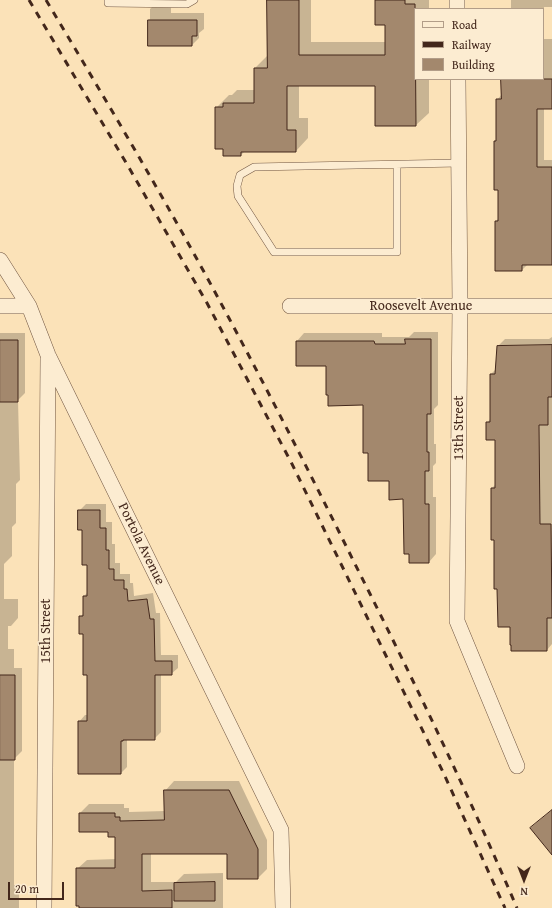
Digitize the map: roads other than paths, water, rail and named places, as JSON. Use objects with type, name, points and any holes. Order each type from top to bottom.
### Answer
[{"type":"street","name":"13th Street","points":[[458,80],[460,306],[457,621],[517,766]]},
{"type":"street","name":"Portola Avenue","points":[[0,260],[29,306],[48,355],[281,830],[283,908]]},
{"type":"street","points":[[0,306],[29,306]]},
{"type":"street","name":"Roosevelt Avenue","points":[[290,306],[552,306]]},
{"type":"street","name":"15th Street","points":[[44,908],[48,355]]},
{"type":"lane","points":[[108,0],[108,3],[187,4],[194,0]]},
{"type":"lane","points":[[397,165],[397,252],[274,252],[238,196],[237,186],[240,175],[254,167],[459,163]]},
{"type":"railway","points":[[29,0],[128,166],[207,303],[291,462],[443,772],[505,908]]},
{"type":"railway","points":[[46,0],[175,220],[269,395],[418,692],[479,821],[517,908]]}]
